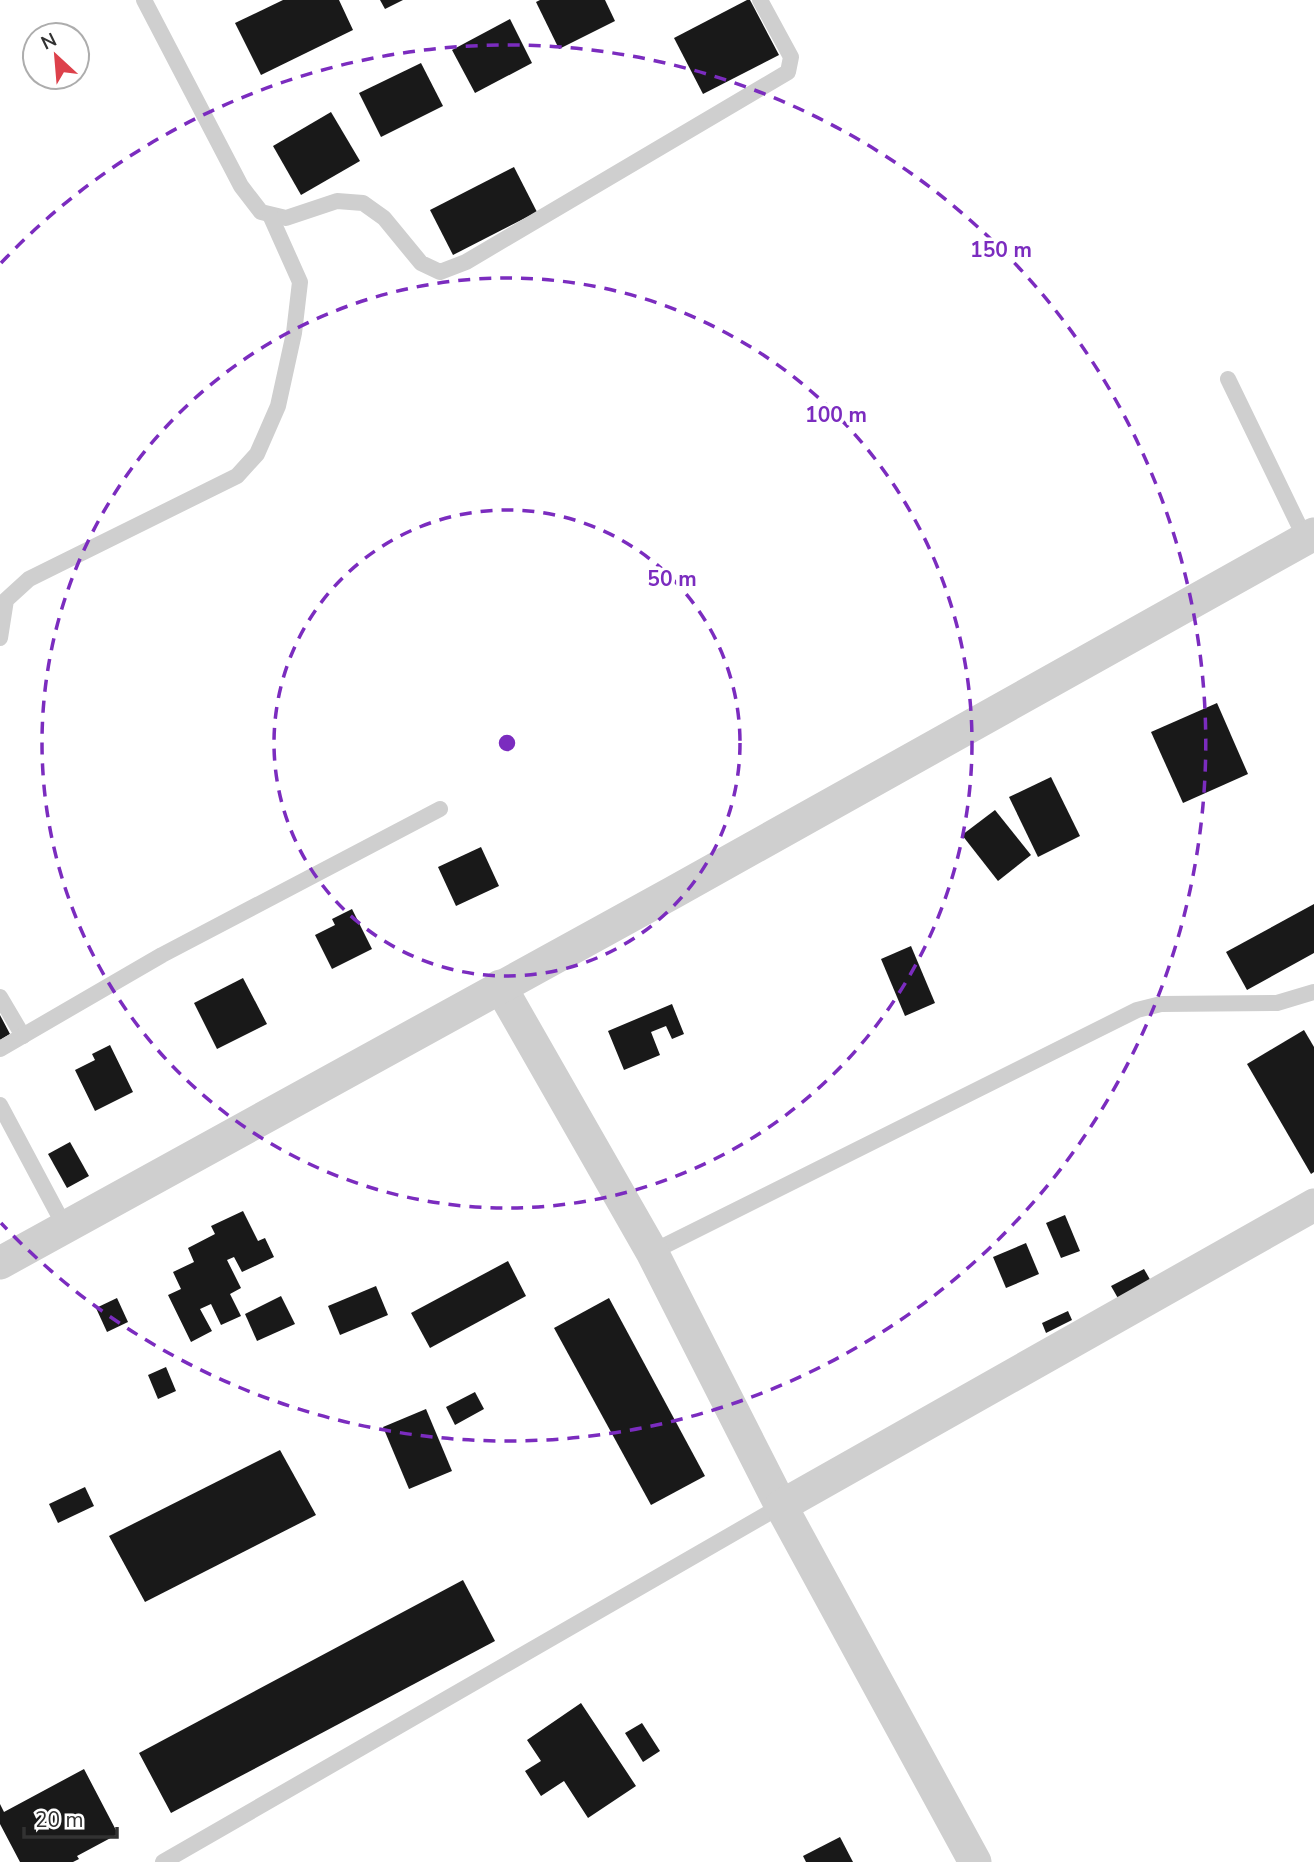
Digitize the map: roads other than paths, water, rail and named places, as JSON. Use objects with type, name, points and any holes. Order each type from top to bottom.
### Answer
[{"type":"street","points":[[0,1263],[674,892],[1310,536]]},
{"type":"street","points":[[500,986],[652,1252],[781,1506],[975,1862]]},
{"type":"street","points":[[781,1506],[1314,1205]]},
{"type":"lane","points":[[144,0],[242,186],[261,212],[286,218],[337,201],[363,203],[384,218],[421,263],[440,272],[466,262],[788,72],[791,57],[760,0]]},
{"type":"lane","points":[[0,638],[6,600],[29,579],[237,475],[257,454],[278,406],[294,333],[300,282],[270,215]]},
{"type":"lane","points":[[1227,379],[1310,536]]},
{"type":"lane","points":[[0,1049],[162,955],[440,808]]},
{"type":"lane","points":[[652,1252],[1137,1010],[1161,1004],[1277,1003],[1314,992]]},
{"type":"lane","points":[[0,998],[23,1036]]},
{"type":"lane","points":[[0,1105],[65,1227]]},
{"type":"lane","points":[[163,1862],[781,1506]]}]
